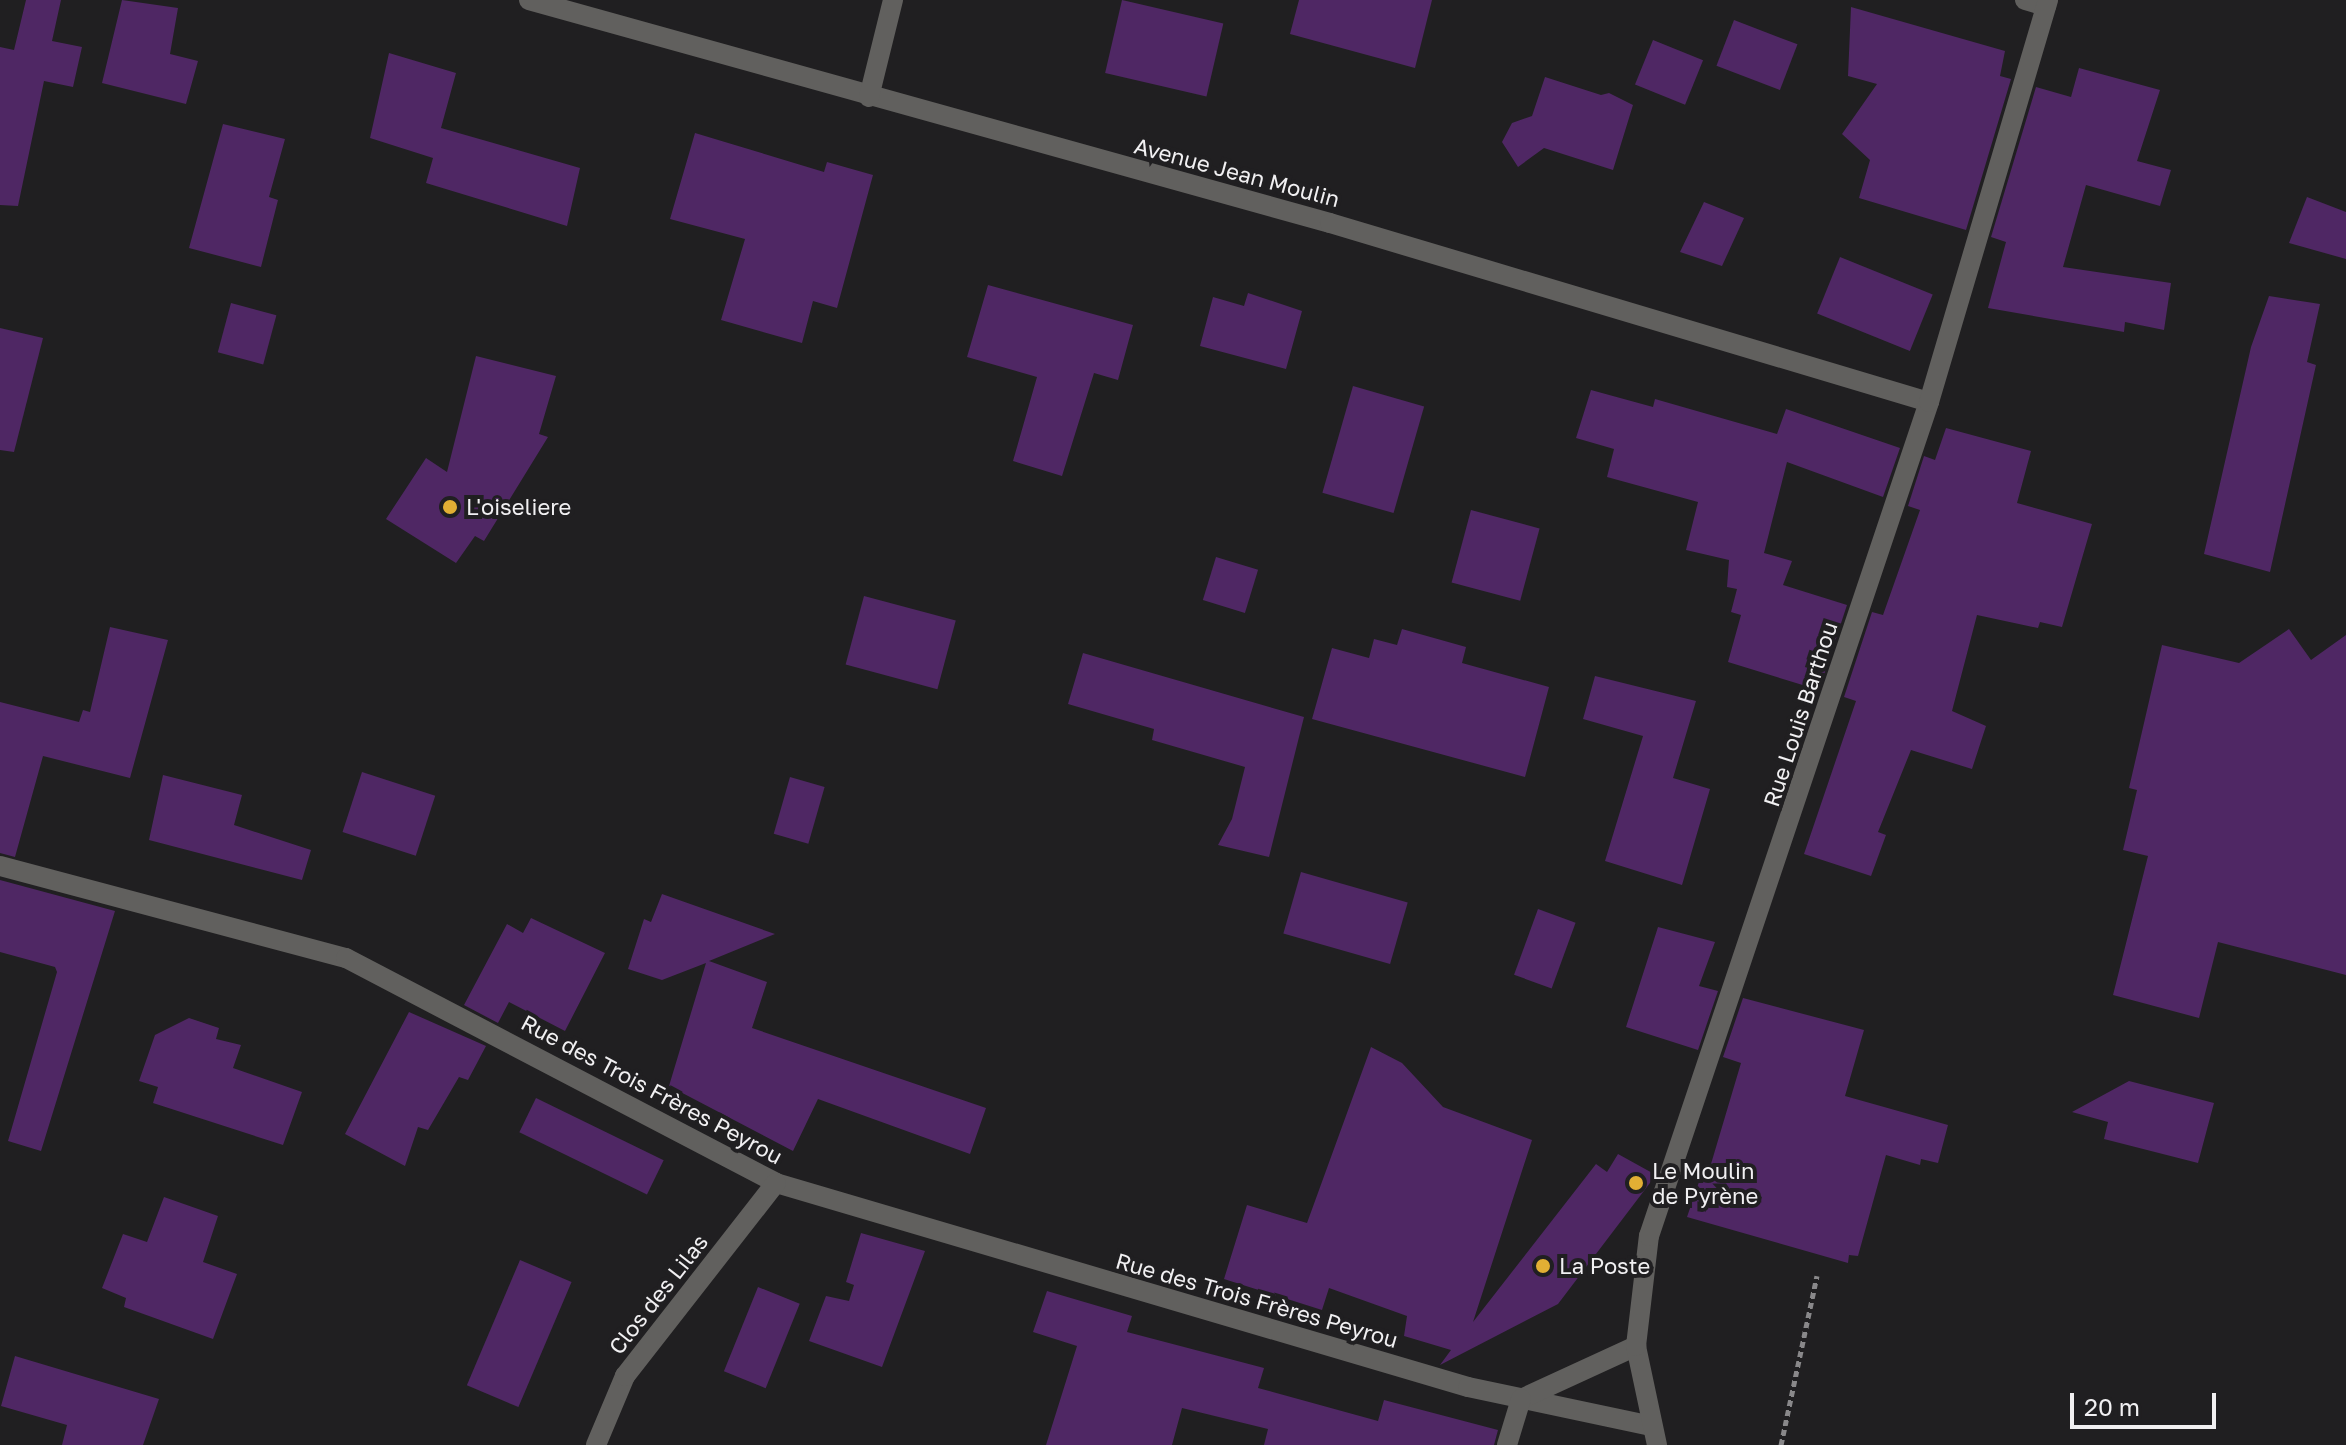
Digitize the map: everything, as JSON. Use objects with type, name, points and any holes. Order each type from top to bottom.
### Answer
[{"type":"street","name":"Avenue Jean Moulin","points":[[529,0],[1330,223],[1929,402]]},
{"type":"street","points":[[869,97],[893,0]]},
{"type":"street","points":[[2025,0],[2047,3]]},
{"type":"street","name":"Rue Louis Barthou","points":[[1654,1435],[1636,1346],[1649,1236],[1929,402],[2047,3]]},
{"type":"street","name":"Rue des Trois Frères Peyrou","points":[[0,866],[346,958],[776,1183],[1654,1435]]},
{"type":"street","name":"Clos des Lilas","points":[[596,1445],[625,1376],[776,1183]]},
{"type":"street","points":[[1507,1445],[1521,1399],[1636,1346]]},
{"type":"path","points":[[1781,1445],[1817,1276]]},
{"type":"building","points":[[26,0],[61,0],[52,41],[82,47],[73,87],[44,81],[18,206],[0,205],[0,47],[14,50]]},
{"type":"building","points":[[122,0],[178,8],[170,54],[198,61],[186,104],[102,83]]},
{"type":"building","points":[[1122,0],[1223,23],[1206,96],[1105,73]]},
{"type":"building","points":[[1299,0],[1432,0],[1415,68],[1290,34]]},
{"type":"building","points":[[1851,7],[2005,51],[2000,76],[2011,79],[1966,230],[1859,198],[1870,160],[1842,134],[1877,84],[1848,76]]},
{"type":"building","points":[[1734,20],[1797,44],[1780,90],[1716,66]]},
{"type":"building","points":[[1653,40],[1703,60],[1685,105],[1635,85]]},
{"type":"building","points":[[389,53],[456,73],[441,128],[580,168],[567,226],[426,183],[433,158],[370,138]]},
{"type":"building","points":[[2079,68],[2160,90],[2137,161],[2171,170],[2160,206],[2086,185],[2063,267],[2171,283],[2164,330],[2125,322],[2124,332],[1988,308],[2006,242],[1991,237],[2036,87],[2071,97]]},
{"type":"building","points":[[1545,77],[1601,95],[1609,93],[1633,105],[1613,170],[1544,148],[1518,167],[1502,142],[1512,123],[1532,116]]},
{"type":"building","points":[[223,124],[285,139],[269,197],[278,200],[261,267],[189,248]]},
{"type":"building","points":[[695,133],[824,172],[827,162],[873,175],[837,308],[813,301],[802,343],[721,320],[745,239],[670,219]]},
{"type":"building","points":[[2307,197],[2346,212],[2346,259],[2289,243]]},
{"type":"building","points":[[1704,202],[1744,218],[1722,266],[1680,252]]},
{"type":"building","points":[[1840,257],[1933,294],[1910,351],[1817,314]]},
{"type":"building","points":[[988,285],[1133,325],[1118,380],[1094,373],[1062,476],[1013,461],[1037,377],[967,357]]},
{"type":"building","points":[[1248,293],[1302,311],[1286,369],[1200,346],[1213,297],[1244,306]]},
{"type":"building","points":[[2269,296],[2320,304],[2307,362],[2316,365],[2270,572],[2204,554],[2251,347]]},
{"type":"building","points":[[231,303],[276,315],[263,364],[218,352]]},
{"type":"building","points":[[0,328],[43,338],[14,452],[0,450]]},
{"type":"building","points":[[476,356],[556,376],[539,434],[548,437],[484,541],[475,536],[456,563],[386,519],[426,458],[447,472]]},
{"type":"building","points":[[1353,386],[1424,406],[1394,513],[1322,493]]},
{"type":"building","points":[[1591,390],[1653,407],[1655,399],[1777,434],[1786,409],[1900,448],[1883,497],[1787,462],[1764,553],[1792,561],[1783,585],[1847,605],[1819,690],[1728,662],[1741,615],[1731,612],[1737,589],[1727,587],[1729,560],[1686,550],[1698,502],[1607,477],[1614,449],[1576,438]]},
{"type":"building","points":[[1946,428],[2031,451],[2017,503],[2092,524],[2062,627],[2040,622],[2038,628],[1977,615],[1952,711],[1986,726],[1972,769],[1911,750],[1878,832],[1886,835],[1871,876],[1804,854],[1856,701],[1844,697],[1872,612],[1883,615],[1920,510],[1908,506],[1924,456],[1935,460]]},
{"type":"building","points":[[1471,510],[1540,528],[1520,601],[1452,582]]},
{"type":"building","points":[[1216,557],[1258,570],[1245,613],[1203,600]]},
{"type":"building","points":[[864,596],[956,621],[937,689],[846,665]]},
{"type":"building","points":[[110,627],[168,640],[130,778],[43,756],[15,857],[0,853],[0,702],[79,722],[83,710],[90,712]]},
{"type":"building","points":[[1402,629],[1466,647],[1462,663],[1549,687],[1525,777],[1312,719],[1332,648],[1369,658],[1374,639],[1397,645]]},
{"type":"building","points":[[2289,629],[2311,660],[2346,635],[2346,975],[2218,942],[2199,1018],[2113,995],[2148,856],[2123,850],[2137,790],[2129,788],[2162,645],[2239,663]]},
{"type":"building","points":[[1083,653],[1304,717],[1269,857],[1218,845],[1232,819],[1245,767],[1152,740],[1154,729],[1068,704]]},
{"type":"building","points":[[1595,676],[1696,701],[1673,778],[1710,789],[1682,885],[1605,861],[1643,736],[1583,719]]},
{"type":"building","points":[[362,772],[435,796],[416,856],[343,832]]},
{"type":"building","points":[[163,775],[242,795],[234,825],[311,850],[302,880],[149,840]]},
{"type":"building","points":[[790,777],[825,787],[808,844],[774,834]]},
{"type":"building","points":[[1301,872],[1408,903],[1390,964],[1283,934]]},
{"type":"building","points":[[0,880],[115,911],[41,1151],[8,1141],[57,972],[55,967],[0,952]]},
{"type":"building","points":[[662,894],[775,934],[709,961],[767,982],[752,1028],[986,1108],[970,1154],[818,1099],[793,1151],[669,1086],[706,963],[662,980],[628,969],[644,919],[651,922]]},
{"type":"building","points":[[1538,909],[1576,923],[1552,988],[1514,975]]},
{"type":"building","points":[[531,918],[605,953],[565,1031],[509,1002],[498,1023],[464,1005],[507,924],[523,933]]},
{"type":"building","points":[[1658,927],[1715,942],[1699,986],[1718,991],[1698,1050],[1626,1027]]},
{"type":"building","points":[[1743,998],[1864,1030],[1845,1096],[1948,1125],[1938,1163],[1921,1159],[1920,1165],[1886,1155],[1858,1256],[1849,1255],[1848,1263],[1687,1217],[1702,1173],[1708,1174],[1741,1063],[1723,1057]]},
{"type":"building","points":[[409,1012],[486,1046],[468,1080],[459,1077],[428,1130],[418,1127],[405,1166],[345,1134]]},
{"type":"building","points":[[189,1018],[219,1028],[216,1039],[241,1045],[233,1068],[302,1092],[283,1145],[153,1103],[158,1087],[139,1081],[155,1035]]},
{"type":"building","points":[[1371,1047],[1402,1063],[1443,1107],[1532,1140],[1473,1322],[1596,1164],[1607,1172],[1618,1154],[1656,1175],[1558,1304],[1440,1365],[1451,1350],[1404,1336],[1407,1316],[1329,1288],[1322,1310],[1224,1279],[1247,1205],[1307,1223]]},
{"type":"building","points":[[2129,1081],[2214,1103],[2198,1163],[2104,1139],[2108,1122],[2072,1112]]},
{"type":"building","points":[[536,1098],[664,1160],[647,1194],[519,1132]]},
{"type":"building","points":[[164,1197],[218,1216],[203,1262],[237,1274],[213,1339],[124,1307],[126,1298],[102,1288],[123,1234],[147,1242]]},
{"type":"building","points":[[861,1233],[925,1251],[882,1367],[809,1341],[826,1296],[849,1301],[854,1285],[846,1282]]},
{"type":"building","points":[[520,1260],[572,1282],[518,1407],[467,1385]]},
{"type":"building","points":[[758,1287],[800,1304],[766,1388],[724,1371]]},
{"type":"building","points":[[1047,1291],[1132,1316],[1127,1332],[1264,1368],[1258,1388],[1378,1421],[1384,1400],[1498,1430],[1494,1445],[1264,1445],[1268,1429],[1182,1408],[1172,1445],[1046,1445],[1077,1346],[1033,1332]]},
{"type":"building","points":[[15,1356],[159,1399],[143,1445],[62,1445],[67,1425],[1,1406]]},
{"type":"place","name":"L'oiseliere","points":[[450,507]]},
{"type":"place","name":"Le Moulin de Pyrène","points":[[1636,1183]]},
{"type":"place","name":"La Poste","points":[[1543,1266]]}]
